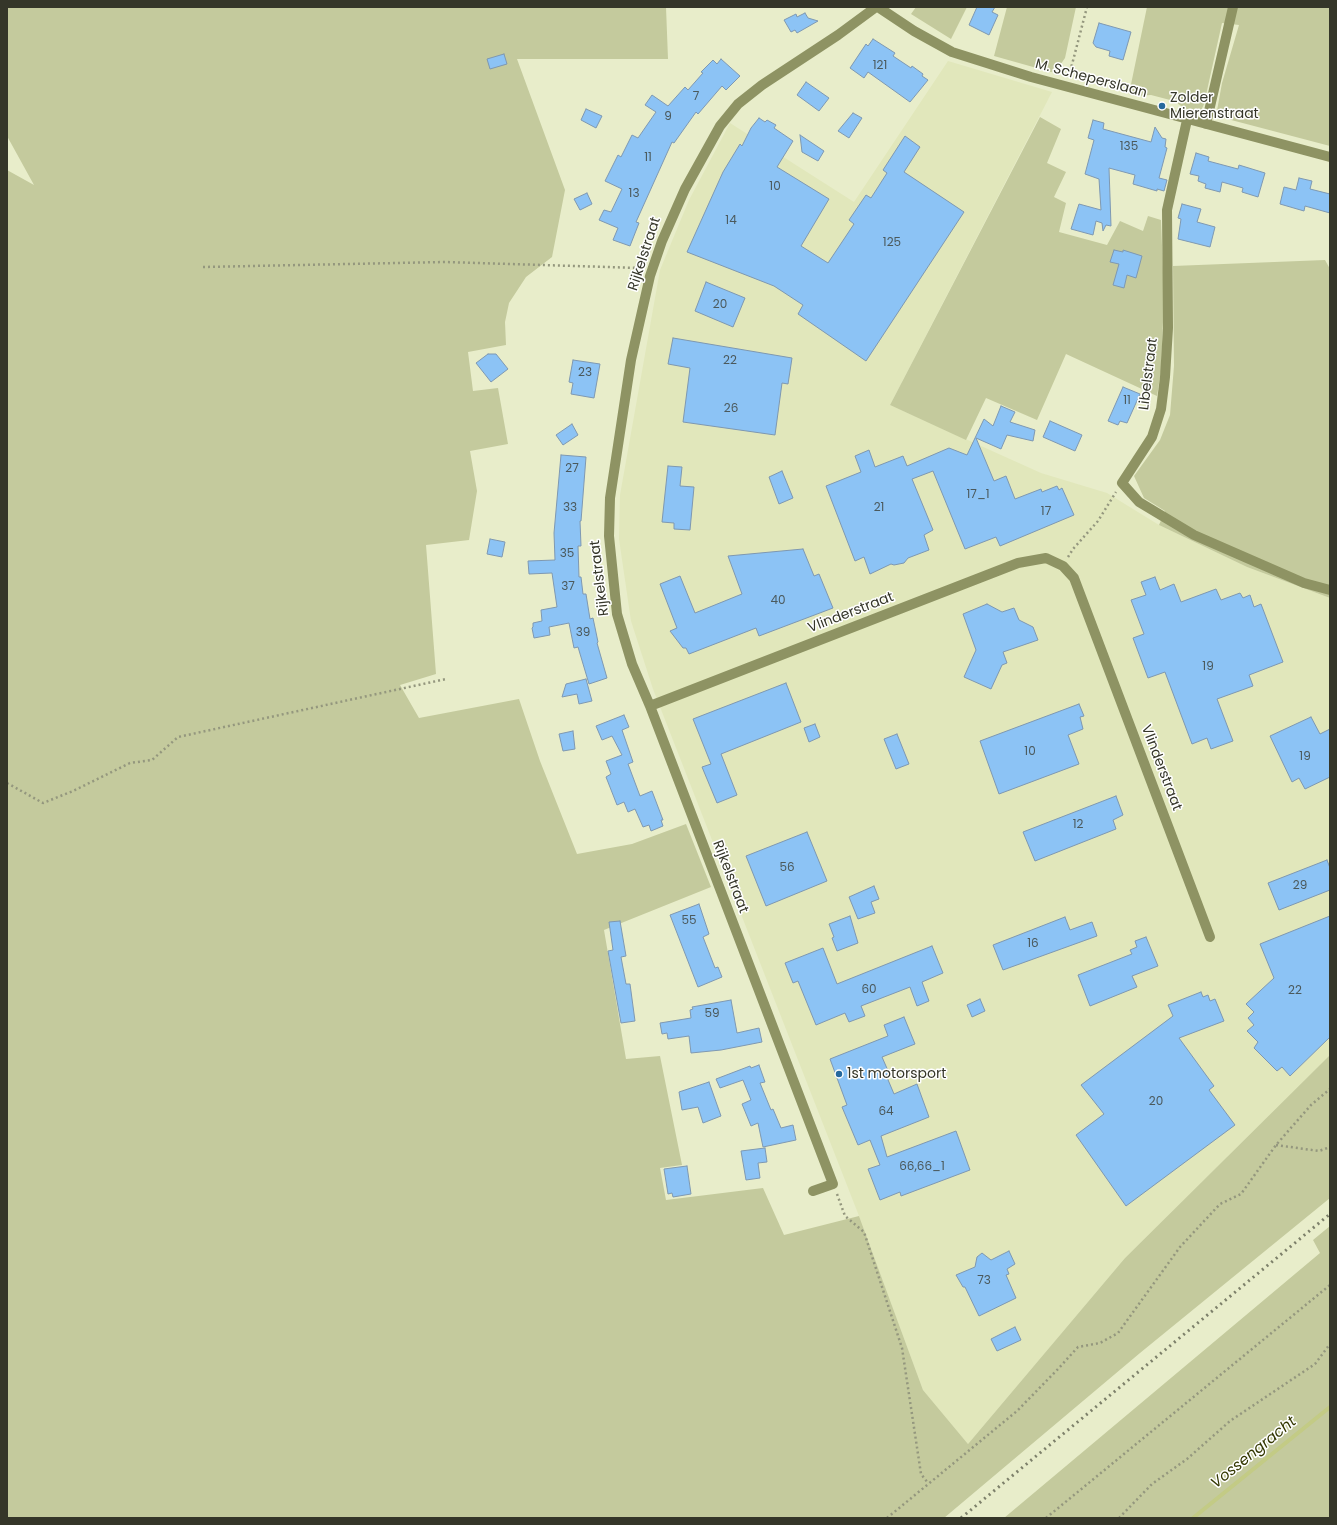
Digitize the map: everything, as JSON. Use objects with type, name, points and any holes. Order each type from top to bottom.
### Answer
[{"type":"street","name":"M. Scheperslaan","points":[[877,7],[914,32],[952,52],[1066,87],[1330,157]]},
{"type":"street","name":"Rijkelstraat","points":[[833,1184],[650,706],[632,664],[617,614],[609,536],[610,498],[631,360],[653,269],[662,241],[685,189],[720,126],[738,104],[762,85],[838,35],[877,7]]},
{"type":"street","points":[[1206,124],[1233,7]]},
{"type":"street","name":"Libelstraat","points":[[1122,483],[1152,437],[1161,409],[1166,377],[1168,328],[1167,210],[1187,120]]},
{"type":"street","points":[[1122,483],[1139,502],[1194,535],[1304,583],[1330,590]]},
{"type":"street","name":"Vlinderstraat","points":[[650,706],[1018,563],[1046,558],[1063,566],[1074,578],[1210,937]]},
{"type":"street","points":[[813,1191],[833,1184]]},
{"type":"path","points":[[1066,87],[1087,7]]},
{"type":"path","points":[[202,267],[445,262],[653,269]]},
{"type":"path","points":[[1063,566],[1073,549],[1098,521],[1122,483]]},
{"type":"path","points":[[7,783],[42,803],[73,791],[130,763],[152,760],[178,737],[446,678]]},
{"type":"path","points":[[886,1518],[1017,1411],[1078,1347],[1100,1343],[1118,1333],[1180,1246],[1220,1204],[1241,1194],[1276,1145],[1311,1105],[1330,1089]]},
{"type":"path","points":[[1276,1145],[1319,1151],[1330,1147]]},
{"type":"path","points":[[833,1184],[845,1216],[864,1232],[902,1348],[921,1474],[928,1483]]},
{"type":"path","points":[[1046,1518],[1330,1285]]},
{"type":"path","points":[[1119,1518],[1152,1484],[1187,1459],[1230,1421],[1315,1364],[1330,1344]]},
{"type":"shaded area","points":[[7,7],[666,7],[668,59],[517,59],[565,190],[552,257],[526,277],[509,303],[505,322],[506,345],[468,352],[473,391],[498,388],[508,444],[470,451],[477,491],[469,540],[426,545],[436,674],[400,685],[419,718],[519,699],[540,761],[577,854],[632,844],[686,824],[711,887],[604,930],[626,1059],[660,1056],[682,1165],[660,1168],[666,1200],[763,1188],[784,1235],[859,1216],[923,1390],[968,1444],[1125,1258],[1330,1055],[1330,1198],[1140,1353],[944,1518],[7,1518],[7,170],[34,185],[7,136]]},
{"type":"shaded area","points":[[916,7],[967,7],[951,39],[911,14]]},
{"type":"shaded area","points":[[1007,7],[1076,7],[1065,58],[1056,71],[1051,72],[994,56]]},
{"type":"shaded area","points":[[1147,7],[1330,7],[1330,146],[1216,116],[1222,83],[1239,25],[1222,23],[1204,104],[1200,113],[1184,108],[1174,101],[1151,95],[1137,96],[1129,94]]},
{"type":"shaded area","points":[[948,61],[1052,92],[890,405],[1041,473],[1107,493],[1159,525],[1247,567],[1330,598],[1330,1055],[1125,1258],[968,1444],[923,1390],[859,1216],[653,689],[631,621],[619,539],[620,495],[660,270],[689,200],[730,123],[854,202]]},
{"type":"shaded area","points":[[1040,117],[1061,129],[1047,163],[1066,172],[1054,197],[1066,203],[1059,232],[1107,245],[1120,221],[1143,231],[1148,216],[1161,220],[1164,298],[1161,371],[1157,396],[1066,354],[1037,420],[986,398],[966,440],[890,405]]},
{"type":"shaded area","points":[[1325,260],[1330,269],[1330,598],[1247,567],[1159,525],[1165,511],[1144,498],[1134,476],[1160,440],[1170,415],[1174,366],[1173,266]]},
{"type":"shaded area","points":[[1330,1226],[1330,1518],[1004,1518],[1320,1253],[1313,1240]]},
{"type":"building","points":[[977,7],[995,7],[992,12],[998,15],[989,35],[969,25]]},
{"type":"building","points":[[805,13],[808,18],[818,21],[797,33],[795,30],[791,32],[784,20],[796,14],[797,17]]},
{"type":"building","points":[[1099,23],[1131,32],[1123,60],[1109,56],[1110,51],[1096,47],[1093,43]]},
{"type":"building","points":[[873,39],[895,53],[893,56],[911,68],[912,66],[923,74],[922,76],[928,80],[910,102],[868,72],[864,78],[850,68],[866,44],[868,46]]},
{"type":"building","points":[[504,54],[507,64],[490,69],[487,59]]},
{"type":"building","points":[[721,59],[740,76],[726,90],[722,86],[698,114],[696,112],[674,143],[672,142],[636,222],[639,223],[630,246],[613,240],[618,228],[599,220],[604,210],[611,212],[622,189],[605,181],[618,155],[621,157],[632,135],[638,138],[656,112],[645,105],[652,95],[668,106],[685,87],[688,90],[703,73],[701,72],[713,60],[717,64]]},
{"type":"building","points":[[806,82],[829,98],[819,111],[797,95]]},
{"type":"building","points":[[586,109],[602,116],[596,128],[581,120]]},
{"type":"building","points":[[853,113],[862,118],[849,138],[838,131]]},
{"type":"building","points":[[759,118],[765,122],[767,120],[776,125],[774,128],[793,141],[777,167],[829,199],[801,246],[828,263],[854,224],[849,220],[866,195],[871,198],[887,173],[883,170],[905,136],[920,147],[904,172],[964,212],[866,361],[798,314],[803,305],[774,286],[687,252],[723,172],[740,144],[742,146],[751,128]]},
{"type":"building","points":[[1093,120],[1104,123],[1103,129],[1151,142],[1155,127],[1162,138],[1166,139],[1165,147],[1167,148],[1159,178],[1167,180],[1164,191],[1157,189],[1157,191],[1133,184],[1135,175],[1109,168],[1111,226],[1106,225],[1103,231],[1102,223],[1096,221],[1093,235],[1071,229],[1079,204],[1101,210],[1099,179],[1085,174],[1094,140],[1088,138]]},
{"type":"building","points":[[800,135],[824,151],[818,161],[802,152]]},
{"type":"building","points":[[1196,153],[1209,157],[1208,161],[1238,169],[1239,165],[1265,173],[1258,197],[1242,192],[1243,188],[1222,182],[1220,192],[1205,188],[1206,184],[1198,181],[1199,176],[1190,174]]},
{"type":"building","points":[[1299,178],[1312,181],[1310,189],[1330,194],[1330,213],[1305,206],[1304,211],[1280,204],[1284,187],[1296,190]]},
{"type":"building","points":[[587,193],[592,204],[580,210],[574,199]]},
{"type":"building","points":[[1182,204],[1201,209],[1197,222],[1215,227],[1210,247],[1178,239],[1181,219],[1178,218]]},
{"type":"building","points":[[1114,250],[1123,252],[1123,250],[1142,256],[1136,278],[1127,275],[1124,288],[1113,285],[1119,264],[1110,262]]},
{"type":"building","points":[[706,282],[745,298],[733,327],[695,311]]},
{"type":"building","points":[[673,338],[792,358],[788,384],[782,383],[775,435],[683,422],[690,368],[668,364]]},
{"type":"building","points":[[488,354],[496,354],[508,369],[491,382],[476,363]]},
{"type":"building","points":[[573,360],[600,364],[594,398],[571,394],[573,383],[569,382]]},
{"type":"building","points":[[1123,387],[1140,394],[1127,423],[1120,421],[1118,425],[1108,421]]},
{"type":"building","points":[[1001,406],[1015,412],[1010,422],[1035,430],[1033,441],[1007,435],[1001,449],[976,438],[994,481],[1006,476],[1015,499],[1041,489],[1042,492],[1057,486],[1059,490],[1062,488],[1074,515],[1000,546],[996,537],[965,549],[933,471],[912,479],[933,530],[924,535],[929,550],[908,558],[904,563],[894,565],[891,564],[870,574],[864,557],[855,561],[826,486],[861,472],[855,456],[869,450],[875,467],[903,456],[907,466],[949,448],[967,455],[984,419],[993,426]]},
{"type":"building","points":[[1050,421],[1082,435],[1075,451],[1043,437]]},
{"type":"building","points":[[572,424],[578,435],[563,445],[556,435]]},
{"type":"building","points":[[561,455],[586,457],[580,521],[581,546],[578,546],[579,577],[581,577],[583,594],[586,594],[590,619],[593,618],[597,643],[607,678],[589,684],[578,647],[574,648],[569,623],[549,627],[550,635],[534,638],[532,628],[533,623],[542,621],[541,610],[557,607],[552,573],[529,574],[528,561],[555,560],[554,533]]},
{"type":"building","points":[[668,466],[682,467],[680,486],[694,487],[690,530],[674,529],[674,523],[662,522]]},
{"type":"building","points":[[782,471],[793,498],[779,504],[769,477]]},
{"type":"building","points":[[490,539],[505,542],[502,557],[487,554]]},
{"type":"building","points":[[803,549],[814,576],[819,574],[833,608],[759,636],[756,628],[689,654],[686,648],[683,648],[670,631],[677,628],[660,584],[680,576],[695,613],[742,594],[728,556]]},
{"type":"building","points":[[1155,577],[1160,590],[1174,584],[1181,602],[1216,589],[1221,600],[1240,593],[1243,598],[1250,595],[1254,607],[1261,604],[1283,662],[1249,675],[1253,686],[1217,699],[1233,741],[1211,749],[1207,738],[1192,744],[1165,672],[1148,678],[1133,638],[1144,634],[1131,600],[1146,595],[1141,582]]},
{"type":"building","points":[[987,604],[1002,612],[1014,608],[1019,620],[1033,627],[1038,640],[1003,652],[1007,663],[1002,665],[991,689],[964,677],[976,650],[963,614]]},
{"type":"building","points":[[586,679],[592,701],[579,704],[577,694],[562,697],[566,684]]},
{"type":"building","points":[[786,683],[801,722],[721,754],[737,795],[717,803],[702,767],[711,764],[693,719]]},
{"type":"building","points":[[1079,704],[1084,716],[1080,717],[1083,729],[1068,735],[1079,764],[999,794],[980,741]]},
{"type":"building","points":[[624,715],[629,727],[622,730],[633,762],[628,764],[640,796],[652,791],[663,820],[661,820],[663,826],[651,831],[649,825],[643,827],[635,809],[628,812],[624,802],[617,805],[606,777],[611,774],[606,761],[622,755],[612,736],[602,740],[596,726]]},
{"type":"building","points":[[1311,717],[1320,734],[1330,729],[1330,777],[1305,789],[1299,778],[1292,782],[1270,736]]},
{"type":"building","points":[[815,724],[820,737],[809,742],[804,728]]},
{"type":"building","points":[[573,731],[575,749],[563,751],[559,734]]},
{"type":"building","points":[[897,734],[909,764],[896,769],[884,739]]},
{"type":"building","points":[[1116,796],[1123,815],[1113,820],[1116,829],[1035,861],[1023,832]]},
{"type":"building","points":[[807,832],[827,881],[766,906],[746,856]]},
{"type":"building","points":[[1327,860],[1330,868],[1330,890],[1279,910],[1268,883]]},
{"type":"building","points":[[874,886],[879,899],[871,902],[875,913],[858,919],[849,897]]},
{"type":"building","points":[[699,904],[709,934],[703,937],[715,968],[718,967],[722,977],[698,987],[670,915]]},
{"type":"building","points":[[850,916],[858,943],[837,951],[829,924]]},
{"type":"building","points":[[1330,916],[1330,1037],[1290,1076],[1282,1067],[1277,1071],[1254,1048],[1258,1042],[1247,1031],[1254,1025],[1248,1018],[1254,1012],[1246,1004],[1274,978],[1260,944]]},
{"type":"building","points":[[1065,917],[1070,930],[1092,922],[1097,936],[1003,970],[993,945]]},
{"type":"building","points":[[620,921],[626,956],[621,957],[626,984],[630,984],[635,1021],[621,1023],[608,951],[613,950],[609,922]]},
{"type":"building","points":[[1146,937],[1158,966],[1132,976],[1137,987],[1090,1006],[1078,975],[1132,954],[1130,950],[1137,947],[1135,941]]},
{"type":"building","points":[[932,946],[943,973],[922,982],[929,1001],[917,1006],[910,987],[861,1006],[865,1016],[849,1022],[845,1013],[816,1025],[798,981],[793,983],[785,963],[823,948],[837,984]]},
{"type":"building","points":[[1201,992],[1203,997],[1208,995],[1210,1001],[1215,999],[1224,1021],[1179,1038],[1214,1086],[1209,1090],[1235,1125],[1126,1206],[1076,1135],[1104,1114],[1081,1085],[1173,1016],[1168,1005]]},
{"type":"building","points":[[980,999],[985,1011],[972,1017],[967,1005]]},
{"type":"building","points":[[731,1000],[737,1033],[759,1028],[762,1042],[721,1050],[691,1053],[689,1036],[668,1039],[667,1033],[662,1034],[660,1023],[691,1018],[690,1010],[693,1009],[692,1007]]},
{"type":"building","points":[[904,1017],[915,1044],[882,1057],[889,1073],[886,1075],[894,1094],[917,1084],[929,1117],[881,1136],[887,1157],[956,1131],[970,1170],[901,1196],[900,1192],[880,1200],[868,1169],[880,1165],[870,1140],[858,1145],[842,1107],[847,1105],[830,1059],[888,1036],[884,1025]]},
{"type":"building","points":[[759,1065],[765,1082],[760,1083],[771,1110],[773,1109],[781,1128],[793,1125],[796,1140],[763,1147],[758,1123],[751,1126],[742,1104],[751,1100],[743,1080],[720,1088],[716,1079],[750,1066],[751,1068]]},
{"type":"building","points":[[709,1082],[721,1116],[703,1123],[698,1107],[682,1110],[679,1092]]},
{"type":"building","points":[[765,1148],[767,1162],[758,1163],[760,1178],[746,1180],[741,1151]]},
{"type":"building","points":[[687,1166],[691,1194],[673,1197],[672,1193],[668,1194],[664,1169]]},
{"type":"building","points":[[1009,1251],[1015,1264],[1007,1269],[1009,1274],[1006,1275],[1016,1298],[979,1316],[965,1287],[963,1287],[956,1275],[975,1267],[977,1257],[982,1253],[991,1260]]},
{"type":"building","points":[[1015,1327],[1021,1340],[997,1351],[991,1339]]},
{"type":"waterway","name":"Vossengracht","points":[[1193,1518],[1330,1407]]},
{"type":"railway","points":[[961,1518],[1330,1214]]},
{"type":"place","name":"Zolder Mierenstraat","points":[[1162,106]]},
{"type":"place","name":"1st motorsport","points":[[839,1074]]}]
